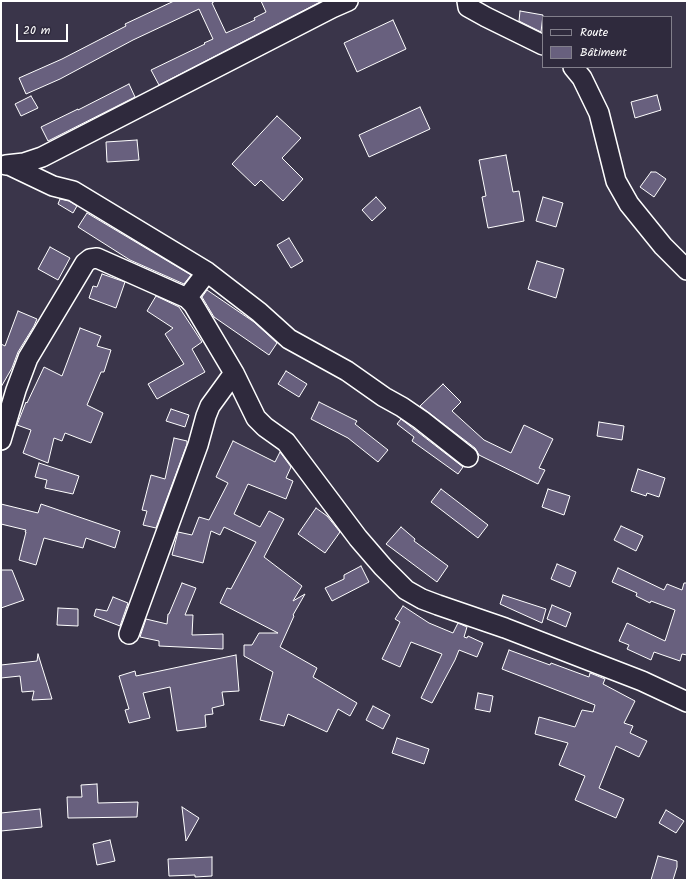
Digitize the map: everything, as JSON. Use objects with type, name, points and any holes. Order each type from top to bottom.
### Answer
[{"type":"street","points":[[5,165],[24,163],[42,157],[348,1]]},
{"type":"street","points":[[463,3],[486,17],[542,45]]},
{"type":"street","points":[[574,68],[582,78],[599,113],[616,181],[629,204],[663,246],[687,270]]},
{"type":"street","points":[[5,165],[53,186],[73,191],[207,272],[259,312],[289,340],[347,371],[384,397],[421,420],[468,456]]},
{"type":"street","points":[[1,440],[16,390],[28,358],[85,263],[90,258],[97,258],[187,298],[193,304],[234,373],[256,418],[265,427],[286,442],[358,538],[383,567],[406,590],[438,606],[505,628],[642,681],[687,702]]},
{"type":"street","points":[[187,298],[207,272]]},
{"type":"street","points":[[129,634],[198,446],[210,406],[234,373]]},
{"type":"building","points":[[174,1],[215,1],[212,3],[226,33],[255,20],[254,18],[266,12],[261,1],[322,1],[159,85],[151,70],[213,39],[199,9],[133,40],[60,79],[26,94],[19,78],[62,59],[126,26],[125,24]]},
{"type":"building","points":[[520,11],[543,15],[541,32],[519,21]]},
{"type":"building","points":[[393,20],[406,49],[357,72],[344,43]]},
{"type":"building","points":[[129,84],[135,97],[48,141],[41,127]]},
{"type":"building","points":[[657,95],[661,110],[635,118],[631,102]]},
{"type":"building","points":[[31,96],[38,108],[21,116],[15,104]]},
{"type":"building","points":[[420,107],[430,129],[369,157],[359,135]]},
{"type":"building","points":[[277,116],[301,138],[282,158],[303,179],[283,201],[261,180],[255,186],[232,164]]},
{"type":"building","points":[[137,140],[139,160],[107,162],[106,142]]},
{"type":"building","points":[[506,155],[513,192],[519,191],[524,221],[488,228],[482,197],[486,196],[479,160]]},
{"type":"building","points":[[651,172],[656,172],[666,179],[654,197],[640,187]]},
{"type":"building","points":[[376,197],[386,208],[372,221],[362,210]]},
{"type":"building","points":[[543,197],[563,203],[556,227],[536,221]]},
{"type":"building","points":[[60,199],[69,201],[77,206],[73,213],[58,204]]},
{"type":"building","points":[[87,213],[191,275],[184,284],[130,260],[78,227]]},
{"type":"building","points":[[289,238],[303,261],[291,268],[277,245]]},
{"type":"building","points":[[50,247],[70,258],[58,280],[38,269]]},
{"type":"building","points":[[537,261],[564,269],[556,298],[528,289]]},
{"type":"building","points":[[102,274],[125,282],[116,308],[89,298],[93,286],[97,287]]},
{"type":"building","points":[[207,290],[254,322],[277,343],[269,355],[214,317],[202,297]]},
{"type":"building","points":[[156,296],[179,307],[202,342],[192,349],[205,372],[157,399],[148,384],[184,364],[165,334],[173,328],[147,311]]},
{"type":"building","points":[[18,311],[37,319],[18,352],[12,368],[1,387],[1,344],[5,346]]},
{"type":"building","points":[[80,328],[101,336],[97,346],[111,350],[104,372],[101,372],[87,405],[103,413],[91,443],[65,433],[62,441],[54,438],[48,463],[23,453],[31,430],[17,425],[26,402],[27,403],[44,367],[62,376]]},
{"type":"building","points":[[286,371],[307,384],[299,397],[278,384]]},
{"type":"building","points":[[443,384],[461,402],[452,411],[484,440],[511,453],[524,425],[553,439],[539,468],[545,470],[538,484],[479,455],[475,448],[420,406]]},
{"type":"building","points":[[319,402],[357,421],[355,424],[388,450],[378,462],[348,438],[311,419]]},
{"type":"building","points":[[171,409],[189,415],[185,427],[166,421]]},
{"type":"building","points":[[401,419],[463,467],[458,474],[412,441],[414,437],[397,424]]},
{"type":"building","points":[[599,422],[624,426],[622,440],[597,436]]},
{"type":"building","points":[[174,438],[187,441],[187,444],[156,528],[143,525],[147,511],[142,510],[151,475],[165,479]]},
{"type":"building","points":[[233,441],[275,462],[280,452],[291,467],[286,478],[293,481],[286,499],[248,484],[234,514],[260,527],[269,511],[284,519],[264,557],[302,586],[293,601],[305,594],[293,615],[294,616],[280,647],[317,668],[313,677],[357,703],[350,716],[338,709],[327,732],[288,714],[284,726],[260,720],[273,672],[244,656],[244,645],[252,645],[259,633],[278,633],[220,603],[227,588],[231,589],[256,542],[224,527],[220,535],[211,531],[203,563],[172,555],[178,532],[192,535],[199,517],[209,520],[228,483],[216,477]]},
{"type":"building","points":[[39,463],[79,476],[73,494],[45,488],[47,480],[35,477]]},
{"type":"building","points":[[638,469],[665,478],[659,497],[647,493],[646,496],[631,491]]},
{"type":"building","points":[[441,489],[488,525],[478,538],[431,502]]},
{"type":"building","points":[[548,489],[570,496],[564,515],[542,507]]},
{"type":"building","points":[[1,504],[38,513],[41,504],[120,531],[115,548],[86,538],[83,548],[44,538],[36,565],[19,560],[26,530],[1,524]]},
{"type":"building","points":[[316,508],[327,516],[340,532],[325,553],[298,534]]},
{"type":"building","points":[[621,526],[643,536],[636,551],[614,540]]},
{"type":"building","points":[[401,527],[415,539],[414,541],[448,566],[437,582],[386,544]]},
{"type":"building","points":[[557,564],[576,572],[570,587],[551,579]]},
{"type":"building","points":[[361,566],[369,582],[332,601],[325,588],[344,579],[344,575]]},
{"type":"building","points":[[618,568],[664,590],[667,584],[682,590],[684,583],[687,583],[687,655],[682,654],[680,661],[654,652],[651,660],[627,649],[629,645],[619,641],[627,623],[665,641],[675,610],[651,601],[650,603],[636,596],[637,593],[612,582]]},
{"type":"building","points":[[1,570],[12,570],[24,600],[1,608]]},
{"type":"building","points":[[182,583],[196,588],[185,615],[193,615],[192,635],[223,634],[223,649],[159,646],[159,641],[140,637],[146,619],[167,624],[168,614]]},
{"type":"building","points":[[503,595],[546,609],[542,623],[500,604]]},
{"type":"building","points":[[113,597],[128,603],[120,626],[94,616],[96,609],[107,611]]},
{"type":"building","points":[[552,605],[571,613],[566,627],[547,619]]},
{"type":"building","points":[[403,606],[429,623],[453,633],[458,623],[467,627],[464,637],[467,638],[468,636],[483,643],[477,657],[459,650],[432,703],[421,698],[442,654],[411,642],[400,667],[382,659],[400,622],[395,619]]},
{"type":"building","points":[[58,608],[78,609],[78,626],[57,625]]},
{"type":"building","points":[[509,650],[589,677],[590,673],[605,679],[603,684],[635,701],[624,723],[633,726],[630,733],[647,741],[639,757],[616,746],[599,788],[624,799],[616,818],[575,800],[585,776],[559,765],[568,743],[535,734],[539,717],[575,727],[582,710],[593,712],[595,705],[502,669]]},
{"type":"building","points":[[38,654],[52,699],[32,700],[34,691],[22,692],[20,676],[1,678],[1,665],[37,661]]},
{"type":"building","points":[[236,655],[239,691],[222,692],[224,705],[212,708],[213,714],[205,715],[206,727],[177,731],[170,687],[143,693],[150,718],[129,723],[125,710],[129,709],[119,676],[135,671],[136,676]]},
{"type":"building","points":[[478,693],[493,696],[490,712],[475,709]]},
{"type":"building","points":[[373,706],[390,715],[383,729],[366,720]]},
{"type":"building","points":[[397,738],[429,749],[424,764],[392,753]]},
{"type":"building","points":[[97,784],[98,803],[138,802],[137,817],[68,818],[67,797],[82,797],[81,785]]},
{"type":"building","points":[[182,807],[199,818],[186,841]]},
{"type":"building","points":[[40,809],[42,827],[1,831],[1,813]]},
{"type":"building","points":[[666,810],[684,821],[676,833],[659,823]]},
{"type":"building","points":[[110,840],[115,861],[97,865],[93,844]]},
{"type":"building","points":[[658,856],[677,861],[677,867],[673,880],[651,880]]},
{"type":"building","points":[[212,857],[212,876],[169,876],[168,859]]}]
